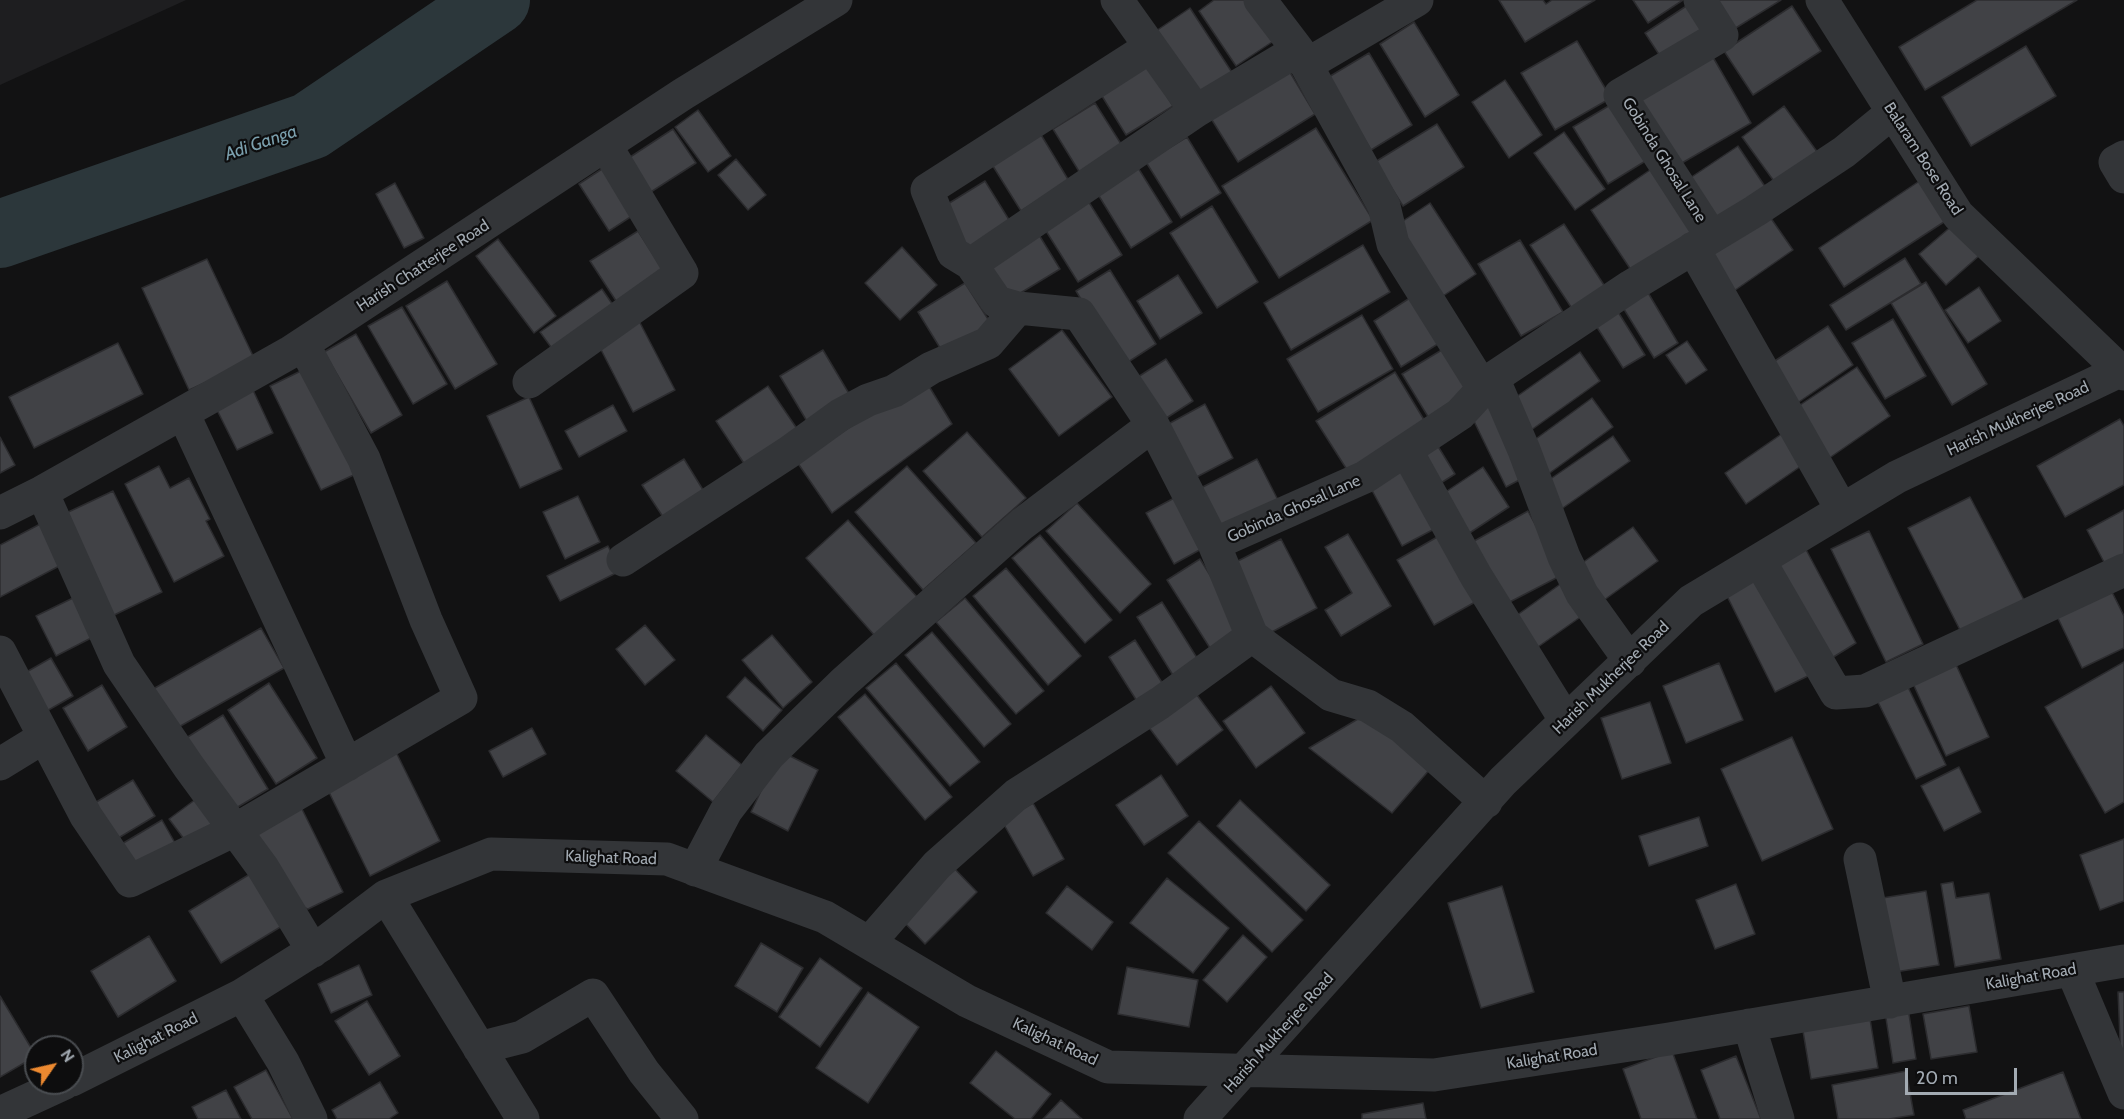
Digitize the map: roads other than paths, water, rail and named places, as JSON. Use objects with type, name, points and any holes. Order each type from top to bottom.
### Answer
[{"type":"street","name":"Harish Chatterjee Road","points":[[0,513],[42,492],[303,344],[683,94],[836,0]]},
{"type":"street","points":[[1117,0],[1196,111]]},
{"type":"street","points":[[1260,0],[1302,57],[1383,206],[1393,244],[1488,383],[1524,450],[1564,557],[1582,594],[1630,661]]},
{"type":"street","points":[[971,264],[1196,111],[1417,0]]},
{"type":"street","name":"Gobinda Ghosal Lane","points":[[1700,0],[1722,35],[1620,95],[1703,243]]},
{"type":"street","name":"Balaram Bose Road","points":[[1822,0],[1958,215],[2123,371]]},
{"type":"street","points":[[1150,47],[927,190],[953,253],[971,264],[997,302],[1018,308],[1079,314],[1153,425],[1214,544]]},
{"type":"street","name":"Gobinda Ghosal Lane","points":[[1252,636],[1214,544],[1365,477],[1460,414],[1488,383],[1631,285],[1703,243],[1844,152],[1893,112]]},
{"type":"street","points":[[529,382],[682,273],[606,146]]},
{"type":"street","points":[[2124,157],[2115,162],[2124,177]]},
{"type":"street","points":[[1703,243],[1842,510]]},
{"type":"street","points":[[623,560],[789,452],[840,415],[868,400],[894,391],[931,368],[988,344],[1018,308]]},
{"type":"street","points":[[0,652],[86,816],[130,881],[235,831],[461,698],[426,620],[364,459],[303,344]]},
{"type":"street","name":"Harish Mukherjee Road","points":[[1200,1119],[1503,781],[1691,601],[1897,477],[2123,371]]},
{"type":"street","points":[[183,413],[347,765]]},
{"type":"street","points":[[695,870],[726,811],[777,747],[844,682],[1022,524],[1153,425]]},
{"type":"street","points":[[1406,450],[1476,576],[1566,720]]},
{"type":"street","points":[[42,492],[119,664],[262,868],[313,951]]},
{"type":"street","points":[[1759,560],[1836,693],[1865,691],[2124,570]]},
{"type":"street","points":[[869,943],[938,865],[1016,795],[1160,703],[1252,636],[1331,695],[1368,706],[1402,727],[1486,802]]},
{"type":"street","points":[[0,764],[44,737]]},
{"type":"street","name":"Kalighat Road","points":[[84,1074],[243,995],[313,951],[386,896],[491,854],[667,859],[825,917],[967,1001],[1108,1067],[1434,1075],[1890,1002],[2124,961]]},
{"type":"street","points":[[1860,859],[1890,1002]]},
{"type":"street","points":[[386,896],[523,1119]]},
{"type":"street","points":[[2072,970],[2124,1093]]},
{"type":"street","points":[[243,995],[283,1062],[311,1119]]},
{"type":"street","points":[[479,1048],[522,1037],[593,995],[644,1072],[682,1119]]},
{"type":"street","points":[[1749,1025],[1778,1119]]},
{"type":"street","points":[[0,1113],[39,1095]]},
{"type":"waterway","name":"Adi Ganga","points":[[0,234],[310,126],[496,0]]}]
